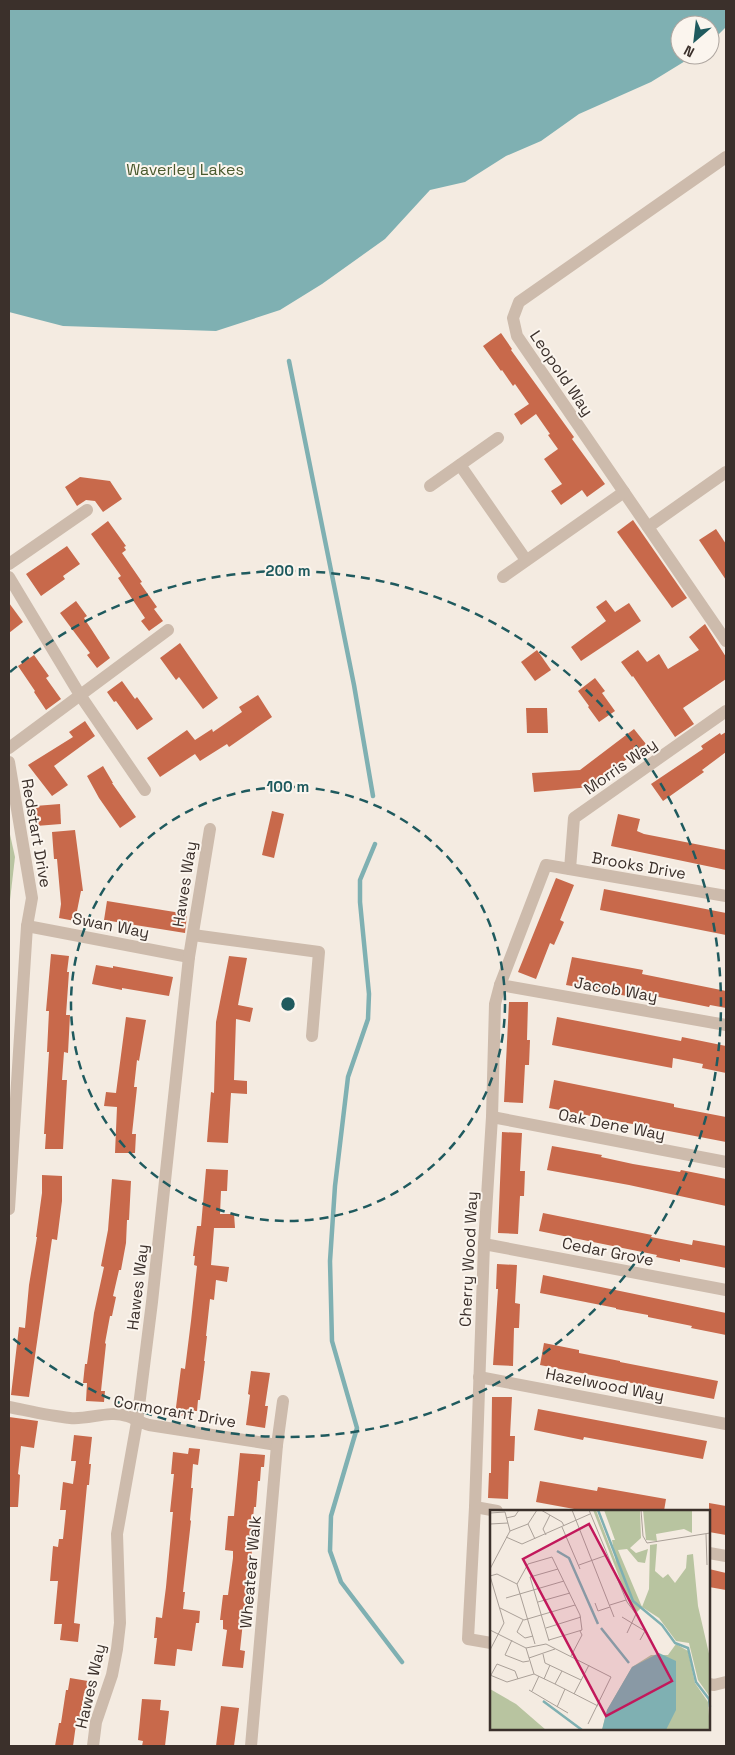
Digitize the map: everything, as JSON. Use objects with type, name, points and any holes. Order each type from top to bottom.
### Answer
[{"type":"street","name":"Leopold Way","points":[[726,157],[519,302],[513,318],[517,336],[726,641]]},
{"type":"street","points":[[430,486],[498,438]]},
{"type":"street","points":[[460,465],[526,560]]},
{"type":"street","points":[[648,527],[726,472]]},
{"type":"street","points":[[503,577],[624,492]]},
{"type":"street","points":[[9,564],[87,510]]},
{"type":"street","points":[[9,577],[80,695],[145,790]]},
{"type":"street","points":[[9,748],[168,630]]},
{"type":"street","name":"Morris Way","points":[[570,869],[574,818],[726,711]]},
{"type":"street","name":"Redstart Drive","points":[[9,762],[32,898],[27,926],[9,1209]]},
{"type":"street","name":"Hawes Way","points":[[93,1746],[96,1722],[112,1675],[117,1648],[120,1623],[117,1534],[138,1422],[189,957],[210,829]]},
{"type":"street","name":"Brooks Drive","points":[[546,865],[726,896]]},
{"type":"street","name":"Cherry Wood Way","points":[[490,1643],[468,1639],[475,1507],[484,1244],[492,1117],[495,1004],[500,985],[546,865]]},
{"type":"street","name":"Swan Way","points":[[27,926],[189,957]]},
{"type":"street","points":[[192,935],[319,952],[312,1036]]},
{"type":"street","name":"Jacob Way","points":[[500,985],[726,1025]]},
{"type":"street","name":"Oak Dene Way","points":[[492,1117],[726,1162]]},
{"type":"street","name":"Cedar Grove","points":[[484,1244],[726,1290]]},
{"type":"street","name":"Hazelwood Way","points":[[479,1377],[726,1424]]},
{"type":"street","name":"Wheatear Walk","points":[[251,1746],[277,1445],[283,1401]]},
{"type":"street","name":"Cormorant Drive","points":[[9,1407],[72,1418],[121,1415],[148,1425],[277,1445]]},
{"type":"street","points":[[475,1507],[492,1510]]},
{"type":"street","points":[[710,1553],[726,1556]]},
{"type":"street","points":[[710,1684],[726,1682]]},
{"type":"green space","points":[[9,830],[15,857],[9,909]]},
{"type":"water","name":"Waverley Lakes","points":[[9,9],[726,9],[726,27],[720,33],[720,15],[670,15],[670,65],[679,65],[651,82],[579,114],[541,141],[506,156],[465,182],[430,190],[385,239],[322,284],[280,310],[216,331],[63,326],[9,312]]},
{"type":"building","points":[[501,333],[511,350],[574,437],[572,439],[605,484],[587,497],[582,490],[561,505],[551,491],[562,484],[544,459],[558,449],[536,414],[521,425],[514,414],[529,404],[483,346]]},
{"type":"building","points":[[80,477],[110,481],[122,499],[103,512],[95,501],[86,500],[77,506],[65,487]]},
{"type":"building","points":[[633,520],[687,598],[672,608],[617,532]]},
{"type":"building","points":[[108,521],[126,546],[124,547],[126,550],[122,553],[142,582],[140,583],[157,607],[154,609],[163,621],[149,631],[141,621],[145,618],[118,578],[121,576],[91,534]]},
{"type":"building","points":[[716,529],[726,544],[726,580],[699,540]]},
{"type":"building","points":[[67,546],[80,564],[63,576],[65,579],[41,596],[26,574]]},
{"type":"building","points":[[606,600],[615,612],[629,603],[641,621],[581,661],[571,647],[606,621],[596,607]]},
{"type":"building","points":[[76,601],[87,616],[84,618],[110,658],[97,668],[87,655],[90,653],[60,613]]},
{"type":"building","points":[[9,603],[23,622],[9,633]]},
{"type":"building","points":[[705,624],[726,657],[726,679],[683,708],[694,724],[675,737],[633,676],[621,662],[638,650],[647,662],[659,654],[668,669],[699,650],[689,637]]},
{"type":"building","points":[[180,643],[218,698],[203,709],[179,677],[176,680],[160,658]]},
{"type":"building","points":[[537,650],[551,670],[535,681],[521,662]]},
{"type":"building","points":[[34,655],[49,676],[46,678],[61,699],[46,710],[18,666]]},
{"type":"building","points":[[595,678],[605,691],[602,693],[615,711],[599,722],[578,691]]},
{"type":"building","points":[[122,681],[135,699],[137,697],[153,719],[137,730],[107,692]]},
{"type":"building","points":[[258,695],[272,717],[229,747],[227,744],[200,761],[195,754],[160,777],[147,758],[187,730],[195,740],[212,729],[213,732],[242,712],[239,707]]},
{"type":"building","points":[[526,708],[547,708],[548,733],[527,733]]},
{"type":"building","points":[[85,721],[95,736],[54,766],[68,785],[52,796],[28,765],[73,737],[69,732]]},
{"type":"building","points":[[634,729],[646,744],[591,787],[534,792],[532,773],[580,770]]},
{"type":"building","points":[[726,732],[726,752],[702,770],[704,772],[663,801],[651,784],[703,749],[701,746],[720,733],[721,735]]},
{"type":"building","points":[[103,766],[112,783],[136,817],[120,828],[99,798],[87,776]]},
{"type":"building","points":[[60,804],[61,824],[36,826],[35,806]]},
{"type":"building","points":[[272,811],[284,814],[274,858],[262,855]]},
{"type":"building","points":[[618,814],[640,819],[637,831],[644,834],[726,850],[726,870],[611,846]]},
{"type":"building","points":[[75,830],[83,891],[81,891],[75,921],[59,918],[61,904],[57,859],[54,859],[52,832]]},
{"type":"building","points":[[556,878],[574,885],[560,920],[564,922],[554,945],[550,943],[536,979],[518,972]]},
{"type":"building","points":[[604,889],[726,913],[726,935],[600,910]]},
{"type":"building","points":[[107,901],[187,914],[185,933],[104,920]]},
{"type":"building","points":[[51,954],[69,956],[66,1015],[70,1015],[68,1053],[64,1052],[62,1080],[67,1080],[63,1149],[45,1149],[46,1134],[44,1134],[49,1052],[47,1052],[49,1011],[46,1011]]},
{"type":"building","points":[[229,956],[247,958],[238,1005],[253,1008],[250,1022],[236,1019],[234,1080],[247,1081],[247,1094],[231,1093],[228,1143],[207,1142],[211,1092],[214,1093],[216,1022]]},
{"type":"building","points":[[572,957],[643,970],[642,974],[726,991],[726,1008],[710,1005],[709,1007],[639,993],[638,998],[566,985]]},
{"type":"building","points":[[96,965],[113,968],[113,966],[173,977],[169,996],[92,984]]},
{"type":"building","points":[[509,1002],[528,1002],[527,1040],[530,1040],[529,1065],[525,1065],[523,1103],[504,1102]]},
{"type":"building","points":[[126,1017],[146,1020],[139,1061],[137,1060],[134,1087],[137,1087],[132,1134],[136,1134],[135,1153],[115,1153],[117,1107],[104,1106],[106,1092],[116,1093]]},
{"type":"building","points":[[557,1017],[681,1041],[682,1037],[726,1046],[726,1073],[702,1068],[703,1064],[673,1058],[672,1068],[552,1045]]},
{"type":"building","points":[[554,1080],[674,1104],[674,1107],[726,1117],[726,1142],[549,1108]]},
{"type":"building","points":[[502,1132],[522,1133],[520,1171],[525,1171],[524,1196],[520,1196],[518,1234],[498,1233]]},
{"type":"building","points":[[552,1146],[602,1155],[601,1157],[633,1164],[680,1172],[681,1170],[726,1179],[726,1206],[547,1170]]},
{"type":"building","points":[[206,1169],[228,1170],[227,1191],[221,1191],[220,1214],[234,1214],[235,1228],[214,1228],[211,1265],[229,1267],[227,1282],[216,1280],[214,1300],[210,1299],[200,1400],[198,1400],[197,1411],[192,1411],[191,1417],[175,1415],[181,1368],[185,1369],[197,1266],[194,1265],[195,1256],[193,1256],[197,1226],[201,1226]]},
{"type":"building","points":[[42,1175],[62,1176],[62,1201],[57,1240],[52,1239],[29,1397],[11,1395],[19,1327],[25,1328],[42,1193]]},
{"type":"building","points":[[112,1179],[131,1181],[129,1220],[127,1220],[126,1243],[121,1270],[119,1270],[113,1296],[116,1297],[105,1343],[101,1391],[105,1391],[104,1402],[86,1401],[87,1383],[83,1383],[85,1364],[87,1364],[94,1313],[104,1267],[101,1266],[108,1230]]},
{"type":"building","points":[[543,1213],[692,1245],[693,1240],[726,1246],[726,1268],[680,1259],[680,1262],[656,1257],[657,1255],[539,1231]]},
{"type":"building","points":[[497,1264],[517,1265],[515,1303],[520,1304],[519,1328],[514,1328],[513,1366],[493,1365],[498,1289],[496,1289]]},
{"type":"building","points":[[543,1275],[726,1313],[726,1335],[648,1317],[648,1315],[540,1293]]},
{"type":"building","points":[[544,1343],[579,1350],[579,1353],[620,1362],[718,1381],[714,1399],[540,1365]]},
{"type":"building","points":[[251,1371],[270,1373],[265,1406],[268,1406],[265,1428],[246,1425]]},
{"type":"building","points":[[492,1397],[512,1397],[510,1436],[515,1436],[514,1461],[509,1461],[508,1499],[488,1498],[489,1473],[491,1473]]},
{"type":"building","points":[[538,1409],[707,1441],[703,1459],[584,1437],[583,1440],[534,1430]]},
{"type":"building","points":[[9,1417],[38,1421],[34,1448],[21,1446],[18,1474],[20,1475],[18,1507],[9,1507]]},
{"type":"building","points":[[74,1435],[92,1437],[89,1485],[87,1485],[74,1623],[80,1624],[78,1642],[60,1640],[62,1624],[54,1624],[58,1581],[50,1581],[53,1546],[58,1547],[59,1539],[63,1539],[66,1510],[60,1510],[63,1482],[73,1484],[76,1461],[71,1461]]},
{"type":"building","points":[[189,1448],[200,1449],[198,1465],[193,1464],[191,1521],[183,1592],[185,1592],[183,1609],[200,1611],[199,1623],[196,1623],[192,1651],[177,1649],[175,1666],[154,1664],[157,1638],[154,1638],[156,1617],[162,1618],[173,1512],[170,1512],[174,1474],[171,1474],[173,1452],[188,1454]]},
{"type":"building","points":[[240,1453],[265,1455],[264,1467],[261,1467],[260,1481],[258,1481],[256,1507],[254,1507],[251,1541],[253,1541],[248,1588],[250,1588],[247,1613],[244,1612],[240,1650],[245,1651],[243,1668],[222,1666],[227,1630],[223,1629],[223,1620],[220,1620],[223,1595],[228,1595],[233,1558],[233,1551],[225,1550],[228,1516],[234,1516]]},
{"type":"building","points":[[540,1481],[597,1491],[598,1487],[666,1499],[664,1510],[580,1510],[536,1502]]},
{"type":"building","points":[[709,1503],[726,1506],[726,1535],[710,1532]]},
{"type":"building","points":[[710,1569],[726,1573],[726,1590],[710,1587]]},
{"type":"building","points":[[70,1678],[88,1681],[86,1693],[84,1693],[80,1718],[77,1717],[73,1746],[55,1746],[66,1690],[68,1690]]},
{"type":"building","points":[[142,1699],[161,1700],[160,1710],[169,1711],[165,1746],[142,1746],[143,1741],[138,1740]]},
{"type":"building","points":[[221,1706],[239,1708],[234,1746],[216,1746]]},
{"type":"waterway","points":[[289,361],[354,685],[373,796]]},
{"type":"waterway","points":[[375,844],[360,880],[360,902],[369,994],[368,1019],[348,1077],[335,1186],[330,1261],[332,1341],[357,1428],[331,1516],[330,1551],[341,1582],[402,1662]]}]
